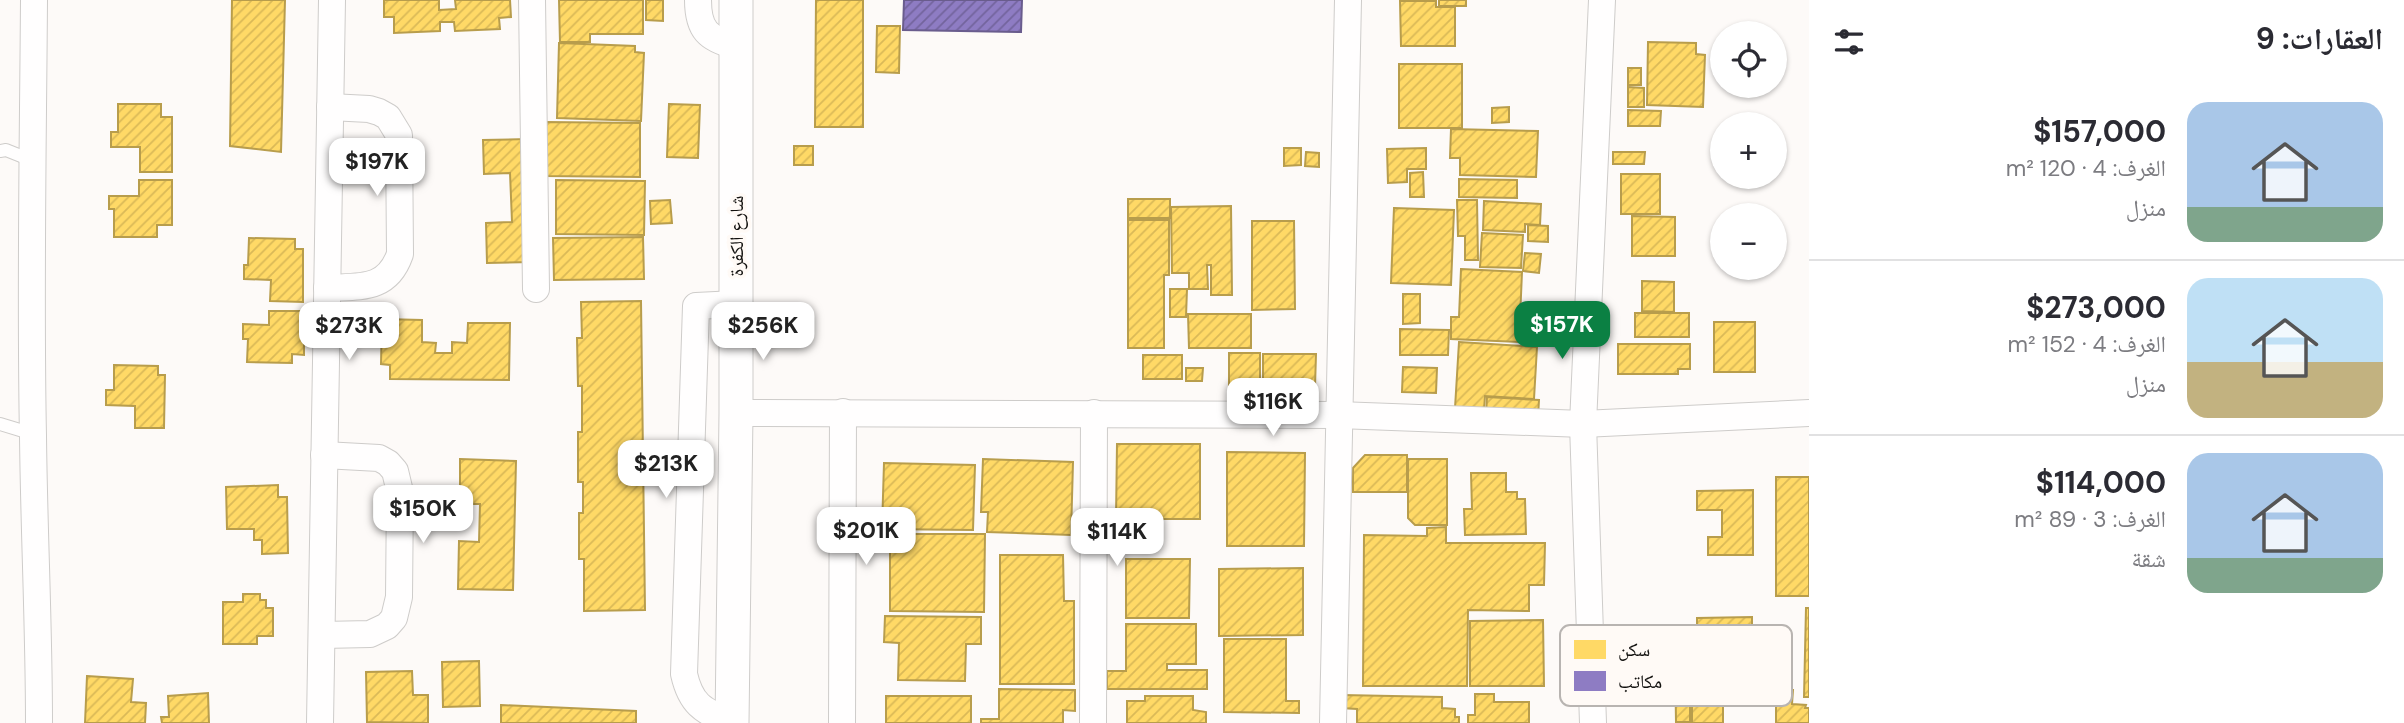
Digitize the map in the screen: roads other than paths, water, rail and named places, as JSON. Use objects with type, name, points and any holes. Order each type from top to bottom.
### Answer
[{"type":"street","points":[[34,0],[31,160],[39,723]]},
{"type":"street","points":[[320,723],[332,0]]},
{"type":"street","points":[[532,0],[536,289]]},
{"type":"street","points":[[698,0],[699,20],[704,30],[711,38],[736,46]]},
{"type":"street","name":"شارع الكفرة","points":[[731,723],[736,412],[736,0]]},
{"type":"street","points":[[1333,723],[1348,0]]},
{"type":"street","points":[[1590,625],[1583,424],[1602,0]]},
{"type":"street","points":[[327,288],[378,283],[388,276],[400,254],[399,135],[388,117],[379,112],[330,107]]},
{"type":"street","points":[[731,723],[714,717],[695,702],[684,674],[696,306],[736,304]]},
{"type":"street","points":[[736,412],[1338,415],[1583,424],[1809,413]]},
{"type":"street","points":[[842,723],[844,412]]},
{"type":"street","points":[[1093,723],[1094,413]]},
{"type":"street","points":[[322,635],[370,634],[387,626],[394,618],[399,597],[400,492],[395,471],[379,458],[324,455]]},
{"type":"lane","points":[[0,151],[6,150],[31,160]]},
{"type":"lane","points":[[0,424],[33,434]]}]
